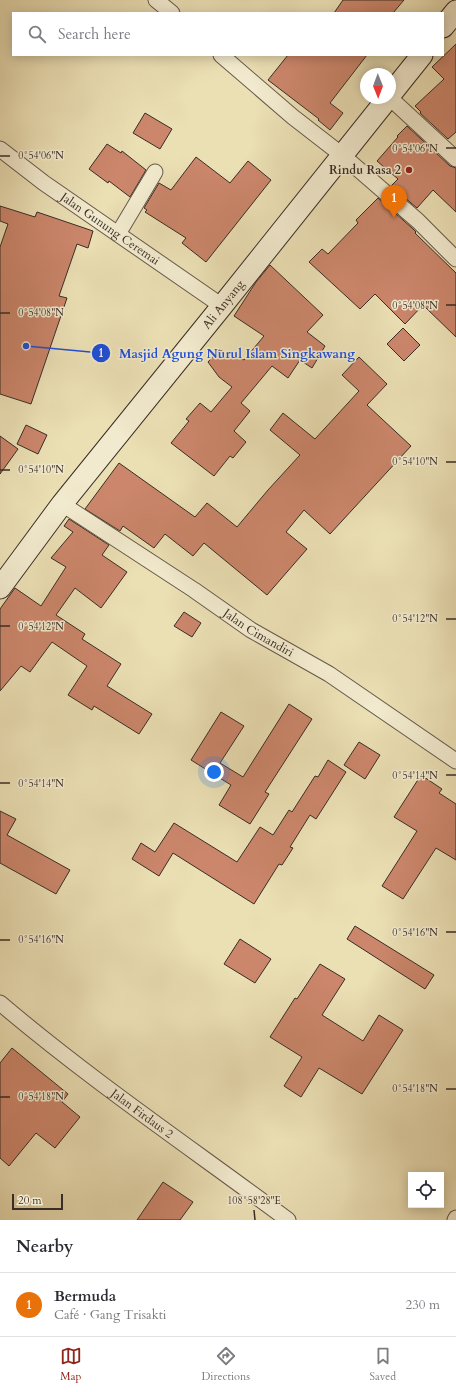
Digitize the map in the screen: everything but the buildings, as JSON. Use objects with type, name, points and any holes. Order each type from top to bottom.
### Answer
[{"type":"street","points":[[156,0],[171,12]]},
{"type":"street","points":[[444,27],[456,11]]},
{"type":"street","points":[[222,56],[293,117],[342,154],[418,221],[456,259]]},
{"type":"street","name":"Ali Anyang","points":[[396,88],[421,56]]},
{"type":"street","points":[[396,103],[456,159]]},
{"type":"street","name":"Ali Anyang","points":[[0,588],[62,504],[383,104]]},
{"type":"street","name":"Jalan Gunung Ceremai","points":[[0,149],[44,183],[222,306]]},
{"type":"street","points":[[118,234],[155,172]]},
{"type":"street","name":"Jalan Cimandiri","points":[[62,504],[194,590],[251,630],[329,674],[456,761]]},
{"type":"street","name":"Jalan Firdaus 2","points":[[0,1003],[43,1039],[146,1117],[288,1220]]},
{"type":"place","name":"Rindu Rasa 2","points":[[409,170]]},
{"type":"place","name":"Bermuda","points":[[394,218]]},
{"type":"place","name":"Masjid Agung Nurul Islam Singkawang","points":[[26,346]]}]
